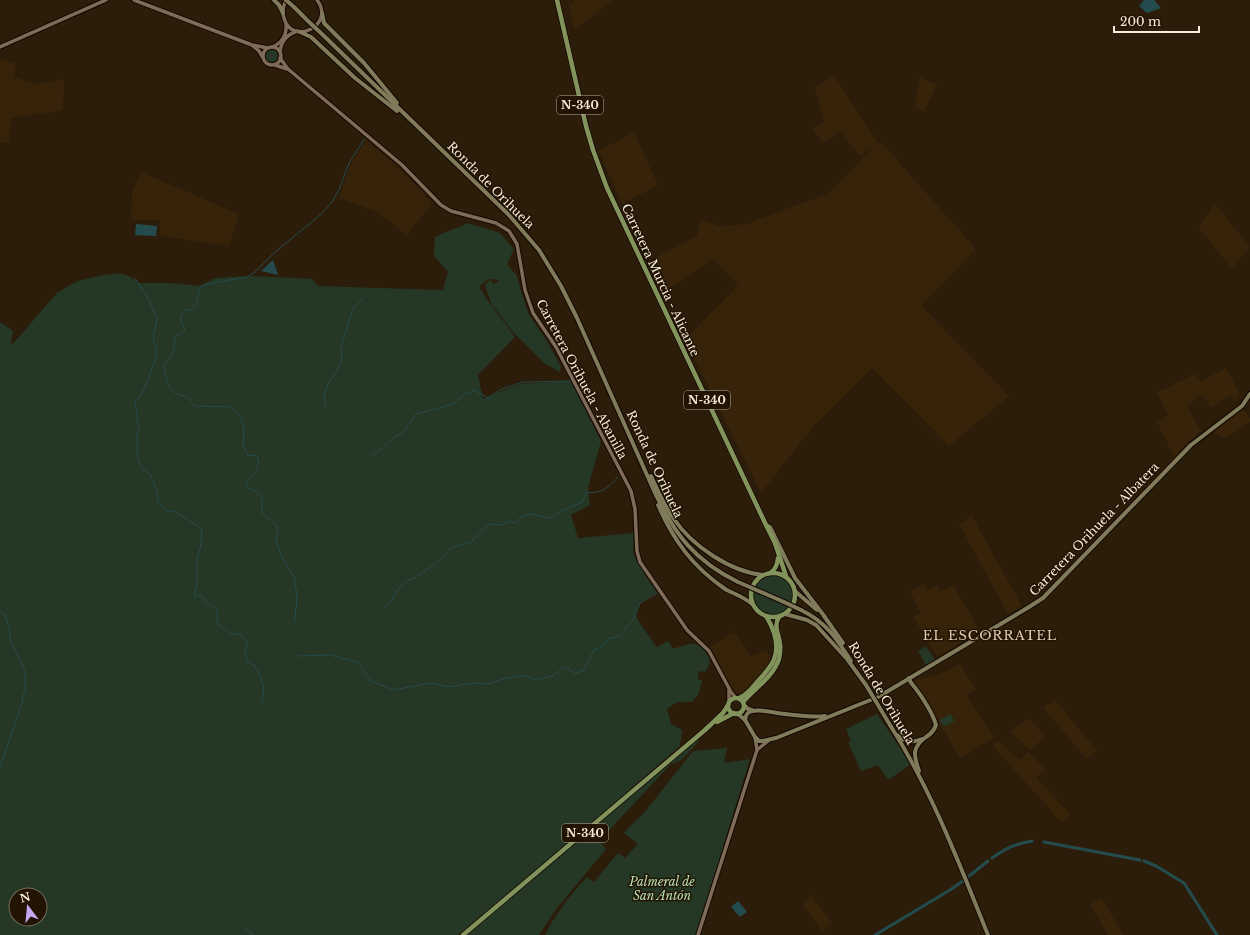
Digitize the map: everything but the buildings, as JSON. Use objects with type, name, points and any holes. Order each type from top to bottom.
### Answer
[{"type":"highway","name":"Carretera Murcia - Alicante","points":[[557,0],[586,126],[607,188],[775,543],[786,576]]},
{"type":"highway","points":[[770,573],[774,570],[779,556]]},
{"type":"highway","points":[[752,604],[752,587],[759,578],[770,573],[778,573],[786,576]]},
{"type":"highway","name":"N-340","points":[[786,576],[792,583],[796,592]]},
{"type":"highway","points":[[766,616],[770,618],[779,617],[785,614],[793,607],[796,592]]},
{"type":"highway","name":"N-340","points":[[464,935],[706,730],[723,713],[732,699],[747,694],[769,669],[775,658],[777,649],[775,637],[770,621],[766,616],[759,613],[752,604]]},
{"type":"highway","name":"N-340","points":[[706,730],[723,718],[742,711],[744,704],[774,669],[780,652],[780,643],[776,624],[779,617]]},
{"type":"highway","points":[[738,698],[744,704]]},
{"type":"highway","points":[[729,703],[729,709],[736,713]]},
{"type":"main road","points":[[274,0],[279,5],[283,13]]},
{"type":"main road","name":"Ronda de Orihuela","points":[[286,0],[508,214],[550,266],[577,318],[662,507],[678,534],[689,547],[720,573],[812,615],[828,629],[840,643],[895,733],[922,781],[945,828],[988,935]]},
{"type":"main road","points":[[322,13],[324,23],[328,28],[364,63],[392,97],[424,130],[428,137]]},
{"type":"main road","points":[[299,31],[311,37],[355,78],[396,110],[444,153]]},
{"type":"main road","name":"Carretera Orihuela - Albatera","points":[[833,714],[872,700],[1043,598],[1191,445],[1242,406],[1250,394]]},
{"type":"main road","points":[[625,424],[630,431],[662,500],[675,520],[701,547],[721,561],[745,571],[763,575]]},
{"type":"main road","points":[[641,460],[642,468],[676,541],[698,568],[727,590],[752,604]]},
{"type":"main road","points":[[766,525],[770,527],[795,578],[842,641],[853,664]]},
{"type":"main road","points":[[796,592],[824,617]]},
{"type":"main road","points":[[785,614],[807,620],[816,625],[843,655],[866,685]]},
{"type":"main road","points":[[915,675],[915,688]]},
{"type":"main road","points":[[909,678],[914,682],[915,688]]},
{"type":"main road","points":[[900,684],[909,683],[915,688],[933,716],[936,725],[933,732],[918,743],[915,749],[915,759],[922,781]]},
{"type":"main road","points":[[744,704],[752,711]]},
{"type":"main road","points":[[745,720],[746,715],[752,711],[766,711],[798,716],[823,716],[833,714]]},
{"type":"main road","points":[[736,713],[745,720],[754,737],[759,741],[770,740],[833,714]]},
{"type":"main road","points":[[798,716],[802,721],[802,726],[800,728]]},
{"type":"main road","points":[[895,733],[903,740],[910,742],[924,738]]},
{"type":"street","points":[[0,47],[100,1],[106,0]]},
{"type":"street","points":[[134,0],[252,45],[277,49],[280,56]]},
{"type":"street","points":[[262,56],[264,51],[280,42],[284,37],[287,29],[283,13],[286,0]]},
{"type":"street","points":[[252,45],[259,51],[266,64],[274,65],[278,62],[282,44],[286,37],[293,32],[311,30],[321,18],[321,7],[317,0]]},
{"type":"street","points":[[286,23],[291,28],[299,31]]},
{"type":"street","name":"Carretera Orihuela - Abanilla","points":[[280,56],[288,69],[402,165],[441,205],[463,214],[496,223],[508,231],[517,244],[525,290],[533,313],[556,347],[631,491],[635,509],[637,551],[640,562],[687,630],[709,652],[729,688],[738,698]]},
{"type":"street","name":"Carretera Orihuela - Abanilla","points":[[274,65],[288,69]]},
{"type":"street","name":"Carretera Orihuela - Abanilla","points":[[729,688],[729,703]]},
{"type":"street","points":[[698,935],[757,750],[754,737]]},
{"type":"street","points":[[757,750],[770,740]]},
{"type":"shaded area","points":[[576,0],[612,0],[574,31],[569,5]]},
{"type":"shaded area","points":[[0,59],[16,64],[14,77],[36,84],[64,79],[63,110],[11,118],[9,143],[0,142]]},
{"type":"shaded area","points":[[834,75],[878,143],[880,141],[976,249],[921,305],[1009,396],[949,446],[872,368],[813,427],[761,493],[685,340],[738,285],[714,259],[670,288],[654,258],[697,236],[701,219],[719,226],[749,224],[827,194],[876,145],[860,156],[840,131],[823,143],[813,129],[824,122],[815,88]]},
{"type":"shaded area","points":[[920,77],[937,85],[924,111],[914,108]]},
{"type":"shaded area","points":[[634,132],[658,185],[622,204],[599,151]]},
{"type":"shaded area","points":[[366,140],[402,171],[432,203],[407,235],[377,212],[339,198],[350,166]]},
{"type":"shaded area","points":[[141,172],[239,214],[229,246],[160,236],[160,220],[131,220],[132,192]]},
{"type":"shaded area","points":[[1215,204],[1250,247],[1232,268],[1198,227]]},
{"type":"shaded area","points":[[1226,368],[1240,394],[1234,401],[1230,395],[1211,408],[1203,395],[1186,405],[1201,431],[1174,457],[1157,422],[1168,415],[1157,393],[1195,374],[1201,381]]},
{"type":"shaded area","points":[[1243,409],[1250,418],[1250,422],[1226,438],[1212,432]]},
{"type":"shaded area","points":[[972,516],[1022,606],[1008,614],[959,524]]},
{"type":"shaded area","points":[[924,584],[928,590],[937,585],[941,591],[953,585],[979,630],[938,657],[913,617],[921,613],[910,592]]},
{"type":"shaded area","points":[[734,631],[750,656],[767,650],[771,661],[759,678],[742,694],[736,692],[731,687],[709,648]]},
{"type":"shaded area","points":[[960,664],[976,689],[967,695],[994,738],[960,758],[914,681],[940,674]]},
{"type":"shaded area","points":[[1055,700],[1097,751],[1087,759],[1043,708]]},
{"type":"shaded area","points":[[1029,718],[1046,736],[1030,750],[1010,732]]},
{"type":"shaded area","points":[[999,741],[1019,760],[1028,752],[1046,769],[1036,778],[1071,815],[1062,823],[992,745]]},
{"type":"shaded area","points":[[811,895],[832,923],[822,931],[803,905]]},
{"type":"shaded area","points":[[1101,898],[1124,935],[1108,935],[1090,904]]},
{"type":"green space","points":[[271,49],[276,51],[278,56],[276,61],[271,63],[266,61],[264,56],[266,51]]},
{"type":"green space","points":[[468,223],[500,233],[514,249],[507,264],[516,274],[529,315],[547,341],[561,367],[560,372],[544,363],[512,331],[491,303],[485,285],[490,280],[494,284],[500,280],[489,279],[479,286],[486,298],[515,337],[478,375],[483,399],[520,384],[571,381],[601,441],[588,488],[590,505],[571,515],[578,538],[634,533],[633,553],[657,592],[640,602],[636,615],[639,622],[657,647],[668,641],[673,649],[694,644],[702,648],[710,659],[709,665],[705,672],[701,671],[698,673],[698,679],[702,680],[699,693],[692,702],[677,702],[667,709],[671,724],[682,730],[680,746],[586,828],[458,935],[0,935],[0,322],[13,331],[11,346],[57,293],[81,280],[119,273],[129,276],[139,283],[169,283],[201,286],[215,278],[252,276],[312,279],[318,286],[443,290],[448,272],[434,256],[435,237]]},
{"type":"green space","points":[[771,575],[776,575],[786,579],[792,587],[792,603],[755,587],[760,580]]},
{"type":"green space","points":[[754,592],[789,607],[777,615],[766,614],[757,606],[754,599]]},
{"type":"green space","points":[[926,646],[935,660],[926,665],[918,651]]},
{"type":"green space","points":[[877,714],[911,764],[888,780],[878,765],[861,771],[848,742],[851,741],[846,729]]},
{"type":"green space","points":[[950,714],[955,721],[944,727],[939,720]]},
{"type":"green space","points":[[697,739],[699,741],[687,755],[680,761],[671,764],[599,841],[606,849],[557,908],[539,935],[466,935]]},
{"type":"green space","name":"Palmeral de San Antón","points":[[727,748],[724,763],[750,759],[696,935],[545,935],[564,904],[587,877],[594,882],[618,853],[625,858],[638,844],[624,833],[644,813],[693,751]]},
{"type":"water","points":[[1144,0],[1154,0],[1161,8],[1147,13],[1139,6]]},
{"type":"water","points":[[136,224],[157,226],[156,236],[135,235]]},
{"type":"water","points":[[273,260],[278,275],[261,271]]},
{"type":"water","points":[[738,901],[747,912],[740,917],[731,907]]},
{"type":"waterway","points":[[295,621],[297,595],[294,577],[284,561],[278,547],[276,538],[278,529],[277,526],[262,513],[262,499],[258,493],[246,487],[249,479],[257,469],[258,461],[257,456],[248,455],[243,446],[244,429],[239,416],[230,407],[195,406],[187,397],[175,393],[168,384],[164,364],[173,352],[175,337],[185,330],[181,316],[184,311],[190,310],[195,306],[202,285],[247,277],[255,272],[274,253],[320,215],[332,202],[339,190],[349,163],[365,138]]},
{"type":"waterway","points":[[135,278],[149,300],[157,320],[153,337],[157,354],[143,391],[135,403],[139,430],[136,437],[138,446],[137,456],[142,469],[149,473],[153,480],[158,496],[157,501],[165,510],[175,512],[202,529],[201,544],[197,561],[197,583],[194,593],[195,596],[201,596],[204,598],[206,603],[213,606],[217,610],[217,622],[221,627],[229,633],[241,635],[244,638],[248,645],[245,655],[248,662],[254,665],[260,675],[264,688],[262,702]]},
{"type":"waterway","points":[[326,406],[324,397],[328,384],[336,372],[342,358],[341,348],[353,308],[364,298]]},
{"type":"waterway","points":[[370,457],[396,436],[403,433],[416,414],[454,404],[466,393],[471,393],[474,390],[488,398],[502,389],[523,382],[571,381]]},
{"type":"waterway","points":[[381,610],[393,599],[397,590],[407,581],[415,578],[435,564],[452,547],[471,542],[489,524],[502,525],[510,521],[515,523],[521,517],[531,514],[548,518],[554,516],[559,512],[582,502],[587,492],[592,493],[605,489],[618,477]]},
{"type":"waterway","points":[[298,656],[330,655],[358,662],[371,681],[393,690],[431,683],[448,687],[473,683],[488,684],[503,679],[524,675],[533,679],[539,679],[552,676],[565,667],[575,673],[583,671],[594,650],[602,647],[608,639],[619,636],[633,620],[640,603],[657,593]]},
{"type":"waterway","points":[[0,611],[5,615],[10,632],[10,639],[25,671],[25,692],[22,697],[23,701],[0,767]]},
{"type":"waterway","points":[[992,858],[1011,847],[1032,841]]},
{"type":"waterway","points":[[1044,842],[1140,860]]},
{"type":"waterway","points":[[969,876],[988,861]]},
{"type":"waterway","points":[[1144,861],[1156,866],[1184,883],[1217,935]]},
{"type":"waterway","points":[[875,935],[963,881]]},
{"type":"waterway","points":[[243,927],[253,935]]},
{"type":"district","name":"EL ESCORRATEL","points":[[990,635]]}]
